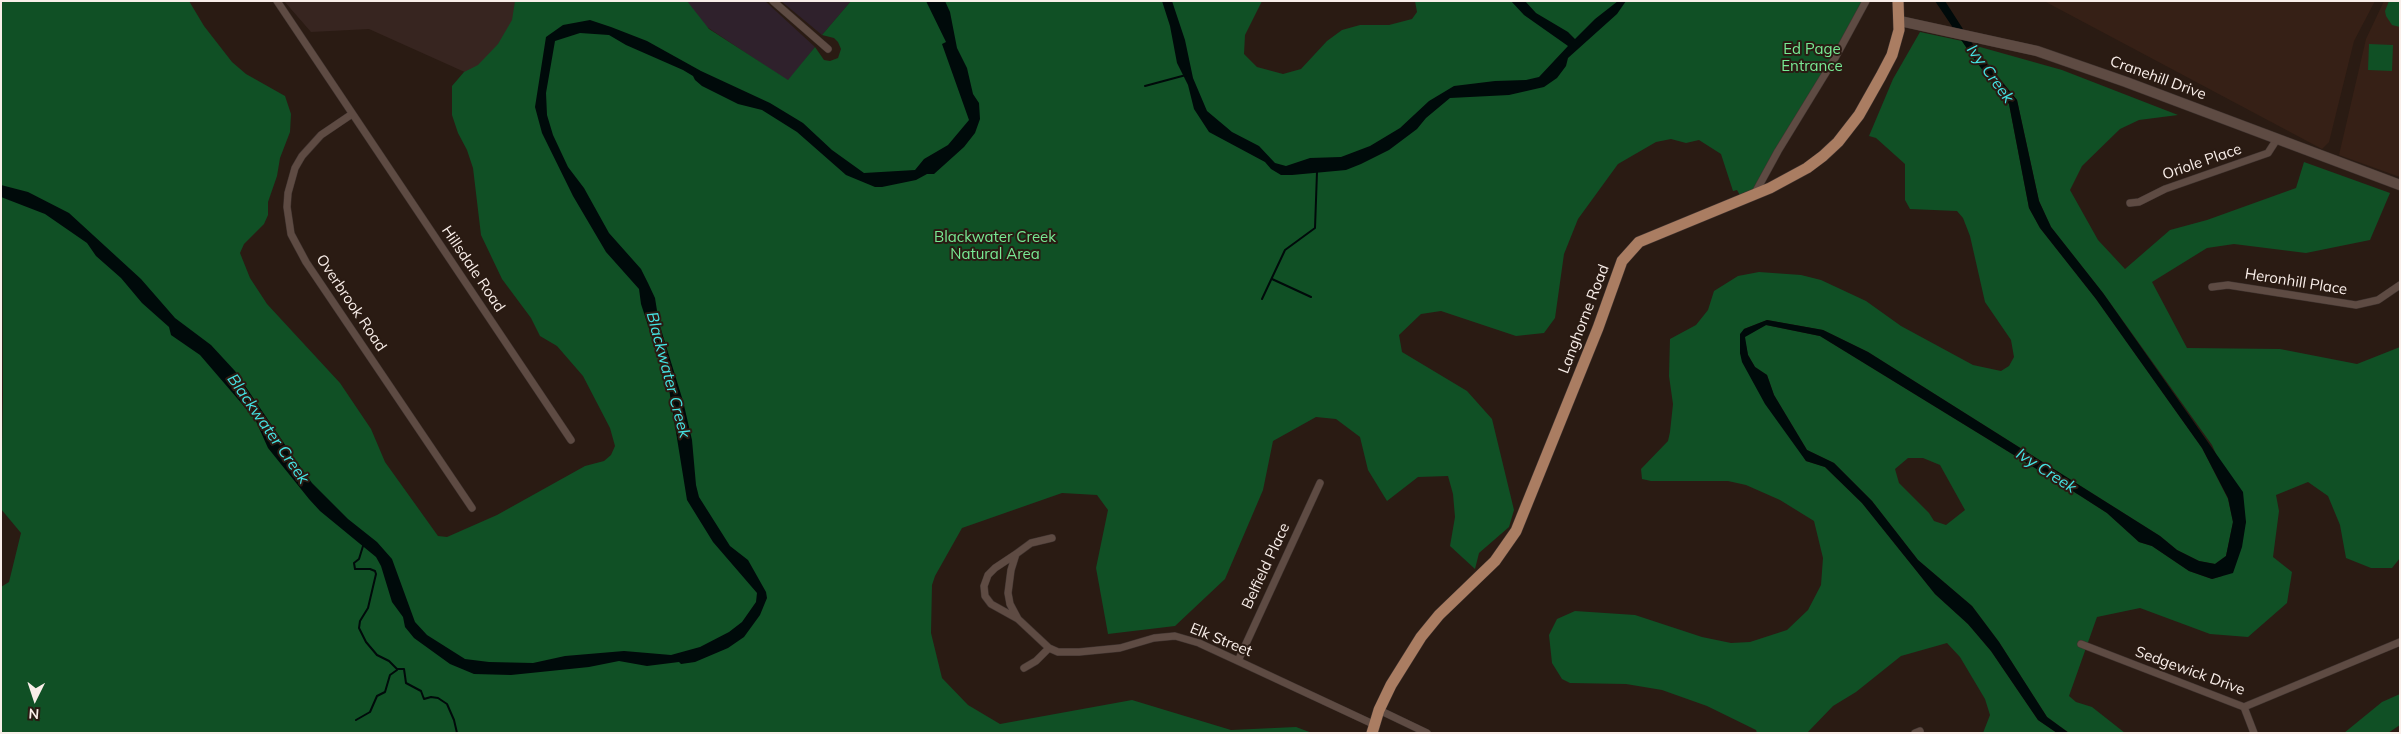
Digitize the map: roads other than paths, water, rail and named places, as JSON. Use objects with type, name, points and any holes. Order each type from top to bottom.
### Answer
[{"type":"main road","name":"Langhorne Road","points":[[1373,729],[1379,710],[1406,657],[1421,636],[1439,615],[1495,561],[1516,531],[1598,328],[1622,261],[1639,242],[1755,194],[1807,168],[1838,142],[1859,115],[1892,55],[1900,21],[1898,1]]},
{"type":"main road","name":"Cranehill Drive","points":[[1900,21],[2037,51],[2400,186]]},
{"type":"street","name":"Hillsdale Road","points":[[277,1],[571,440]]},
{"type":"street","points":[[773,1],[828,49]]},
{"type":"street","points":[[1755,194],[1778,151],[1825,74],[1866,1]]},
{"type":"street","name":"Overbrook Road","points":[[352,114],[321,135],[302,156],[295,168],[288,193],[287,207],[291,234],[306,262],[472,508]]},
{"type":"street","name":"Oriole Place","points":[[2130,203],[2139,202],[2165,188],[2268,154],[2277,139]]},
{"type":"street","name":"Heronhill Place","points":[[2212,287],[2228,285],[2356,305],[2378,300],[2400,285]]},
{"type":"street","name":"Belfield Place","points":[[1238,661],[1320,483]]},
{"type":"street","points":[[1024,668],[1036,661],[1049,648],[1018,619],[991,604],[985,596],[984,586],[988,575],[995,568],[1031,543],[1052,538]]},
{"type":"street","points":[[1016,554],[1011,570],[1008,593],[1010,604],[1018,619]]},
{"type":"street","name":"Elk Street","points":[[1049,648],[1058,652],[1078,652],[1120,648],[1154,638],[1175,636],[1199,643],[1238,661],[1373,729]]},
{"type":"street","name":"Sedgewick Drive","points":[[2081,644],[2244,707],[2400,642]]},
{"type":"street","points":[[2244,707],[2254,733]]},
{"type":"street","points":[[1379,710],[1427,733]]},
{"type":"water","name":"Blackwater Creek","points":[[926,1],[945,1],[950,12],[957,48],[967,68],[973,94],[979,103],[980,119],[975,133],[964,147],[934,174],[927,174],[916,180],[882,187],[875,187],[846,175],[797,132],[762,110],[738,104],[702,86],[693,76],[683,70],[626,45],[609,35],[580,33],[555,41],[546,93],[547,115],[553,135],[568,167],[584,188],[609,233],[641,269],[655,298],[659,323],[683,401],[692,440],[696,485],[699,497],[730,546],[748,560],[766,592],[767,598],[760,615],[744,637],[728,648],[695,662],[647,666],[619,661],[589,667],[511,675],[474,674],[450,664],[414,638],[405,627],[403,617],[392,602],[381,566],[376,557],[320,511],[309,499],[268,448],[255,419],[200,355],[171,335],[169,327],[142,303],[121,278],[96,256],[87,243],[45,214],[1,197],[1,185],[28,192],[69,213],[141,279],[175,318],[211,345],[235,371],[312,483],[348,519],[377,542],[392,559],[415,622],[427,635],[465,659],[489,662],[533,663],[565,656],[624,651],[671,655],[700,647],[729,632],[742,622],[756,602],[757,593],[713,542],[687,500],[669,389],[641,304],[639,289],[606,252],[573,196],[542,133],[535,107],[546,37],[563,25],[590,20],[611,27],[647,41],[701,71],[770,103],[803,123],[832,150],[864,173],[915,170],[924,159],[948,145],[969,120],[942,44],[946,42]]},
{"type":"water","points":[[1162,1],[1172,1],[1185,40],[1193,78],[1207,111],[1232,132],[1259,146],[1275,163],[1286,166],[1310,158],[1341,157],[1370,146],[1400,128],[1429,101],[1454,86],[1495,81],[1526,80],[1539,77],[1568,46],[1524,15],[1511,1],[1525,1],[1536,13],[1568,32],[1575,39],[1595,19],[1618,1],[1626,1],[1617,14],[1568,58],[1566,66],[1557,78],[1544,87],[1509,95],[1450,98],[1426,118],[1417,129],[1389,150],[1361,164],[1346,170],[1281,175],[1271,169],[1265,162],[1209,132],[1194,109],[1188,85],[1177,63],[1170,26]]},
{"type":"water","name":"Ivy Creek","points":[[1935,1],[1945,1],[1981,57],[2017,100],[2039,201],[2051,227],[2103,293],[2243,492],[2246,522],[2242,547],[2233,573],[2212,579],[2189,571],[2152,546],[2139,542],[2107,513],[2079,495],[1820,336],[1766,325],[1745,337],[1748,355],[1755,367],[1767,375],[1774,395],[1807,450],[1834,463],[1872,501],[1918,560],[1972,606],[1999,642],[2047,717],[2069,733],[2057,733],[2038,720],[1991,651],[1968,624],[1935,594],[1862,503],[1825,467],[1806,461],[1765,404],[1742,362],[1740,353],[1740,334],[1744,329],[1767,320],[1823,330],[1868,352],[2160,536],[2177,550],[2199,561],[2215,564],[2226,556],[2233,522],[2228,498],[2202,448],[2096,299],[2040,228],[2029,208],[2009,104],[1974,59]]},
{"type":"waterway","points":[[1145,86],[1186,75]]},
{"type":"waterway","points":[[1262,299],[1285,250],[1315,228],[1317,172]]},
{"type":"waterway","points":[[1272,279],[1311,297]]},
{"type":"waterway","points":[[363,546],[359,559],[354,563],[355,569],[370,569],[375,571],[376,574],[368,608],[360,621],[359,628],[366,642],[377,655],[389,661],[397,669],[404,669],[406,683],[421,691],[424,699],[438,698],[447,704],[457,733]]},
{"type":"waterway","points":[[356,720],[370,712],[377,696],[385,692],[390,675],[397,670]]},
{"type":"park label","name":"Ed Page Entrance","points":[[1812,58]]},
{"type":"park label","name":"Blackwater Creek Natural Area","points":[[995,246]]}]
